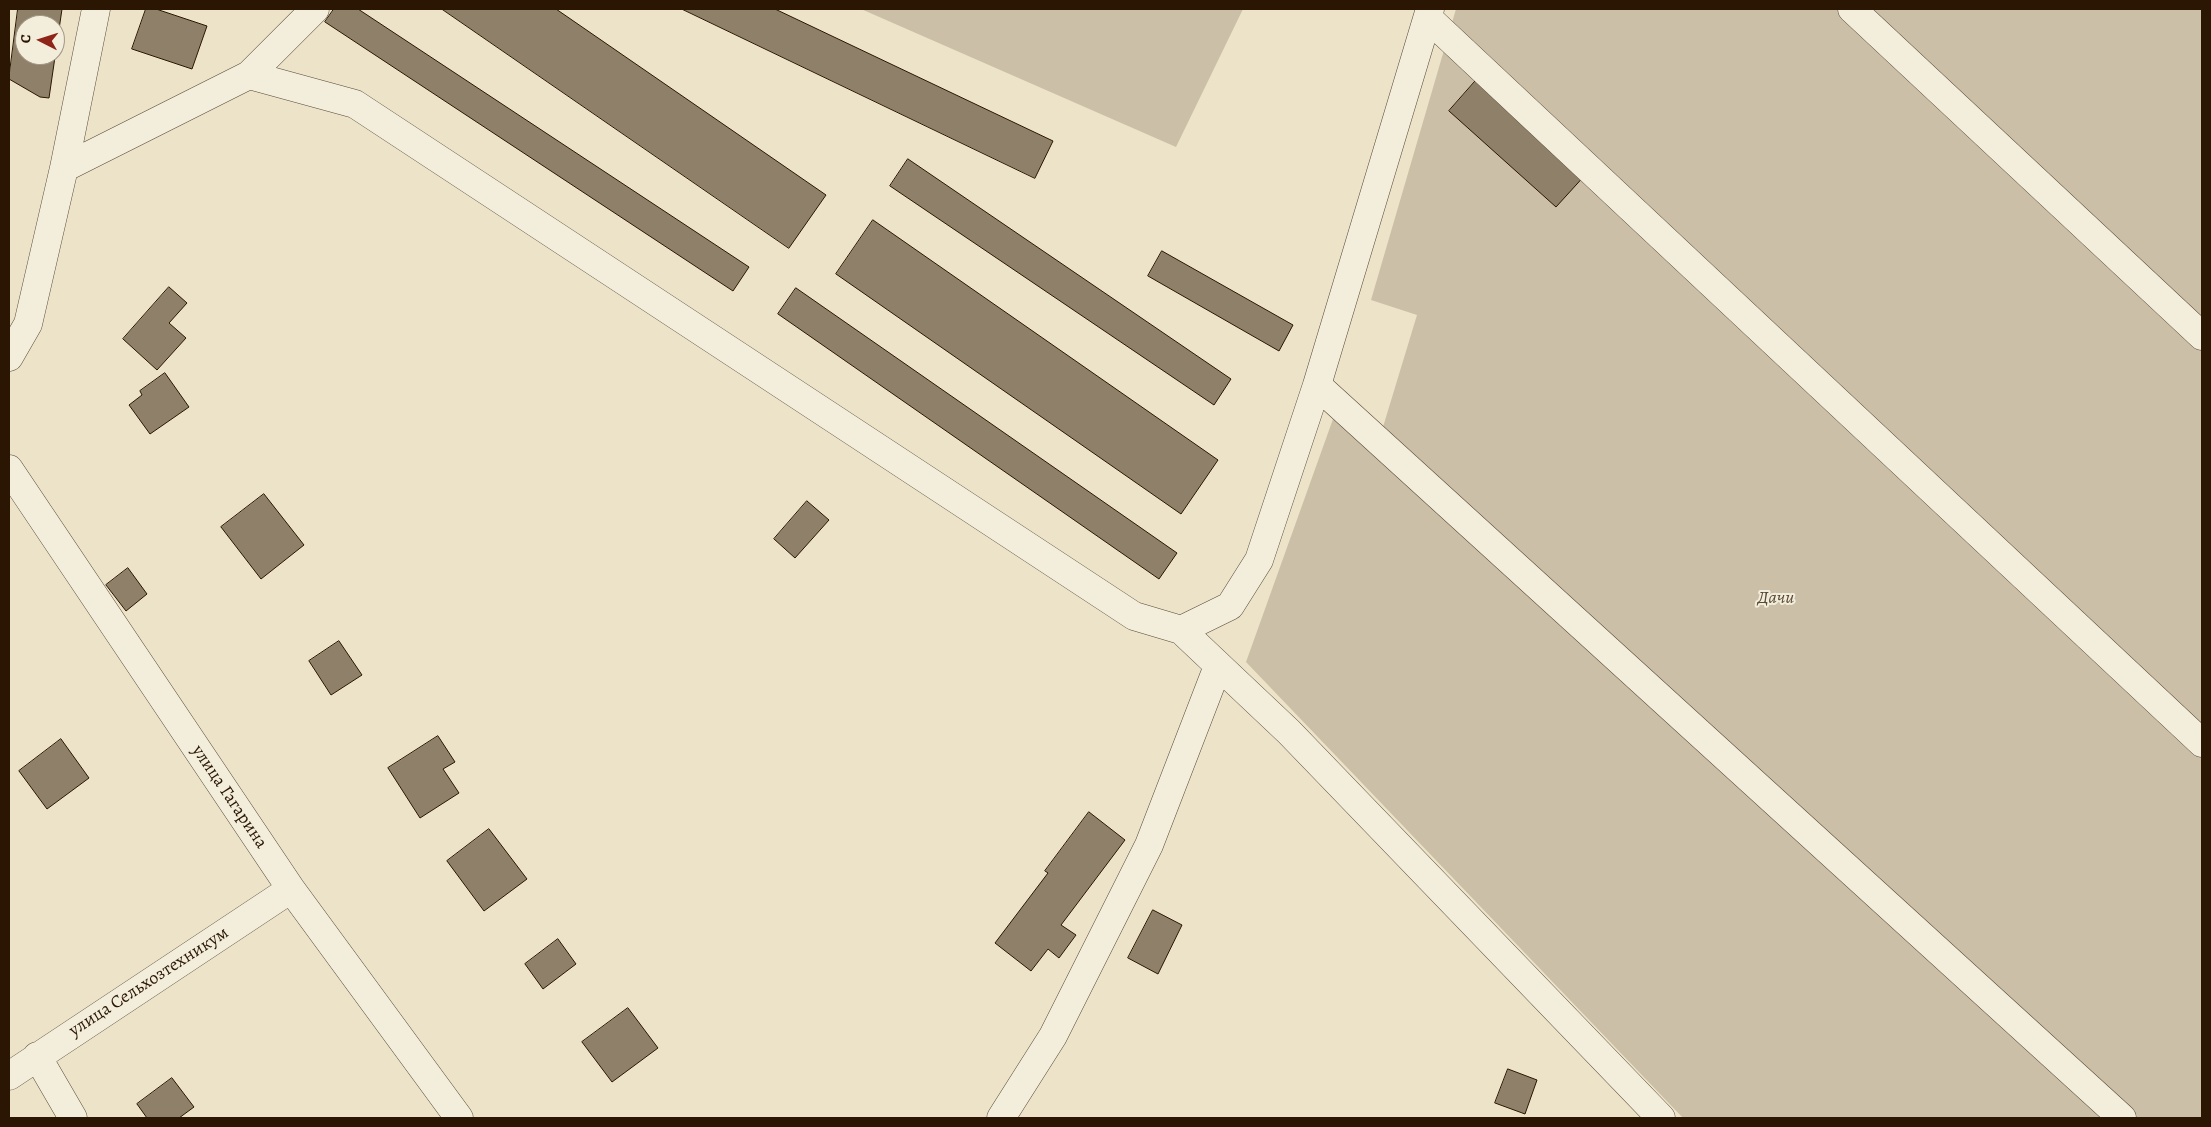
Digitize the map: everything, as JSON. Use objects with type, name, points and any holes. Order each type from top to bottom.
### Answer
[{"type":"street","points":[[9,358],[28,324],[64,168],[96,9]]},
{"type":"street","points":[[64,168],[249,75],[315,9]]},
{"type":"street","points":[[1852,9],[2202,336]]},
{"type":"street","points":[[1181,630],[1230,606],[1258,560],[1317,385],[1429,14],[2202,743]]},
{"type":"street","points":[[249,75],[356,104],[1134,616],[1181,630],[1289,732],[1661,1118]]},
{"type":"street","points":[[1317,385],[2122,1118]]},
{"type":"street","name":"улица Гагарина","points":[[9,470],[291,890],[459,1118]]},
{"type":"street","points":[[1001,1118],[1053,1036],[1149,845],[1218,666]]},
{"type":"street","name":"улица Сельхозтехникум","points":[[9,1076],[291,890]]},
{"type":"street","points":[[37,1056],[73,1118]]},
{"type":"green space","points":[[861,9],[1243,9],[1176,147]]},
{"type":"green space","name":"Дачи","points":[[1456,9],[2202,9],[2202,1118],[1683,1118],[1246,662],[1333,419],[1376,450],[1417,315],[1371,300]]},
{"type":"building","points":[[18,9],[62,9],[61,15],[17,15]]},
{"type":"building","points":[[146,9],[156,9],[207,26],[192,69],[132,49]]},
{"type":"building","points":[[334,9],[358,9],[749,267],[733,291],[325,22]]},
{"type":"building","points":[[442,9],[556,9],[826,195],[789,248]]},
{"type":"building","points":[[682,9],[775,9],[1053,141],[1035,178]]},
{"type":"building","points":[[15,32],[15,65],[54,65],[49,98],[40,97],[9,79]]},
{"type":"building","points":[[1479,77],[1587,173],[1556,207],[1449,111]]},
{"type":"building","points":[[908,159],[1231,379],[1214,405],[890,186]]},
{"type":"building","points":[[873,220],[1218,460],[1181,514],[836,274]]},
{"type":"building","points":[[1162,251],[1293,325],[1279,351],[1148,276]]},
{"type":"building","points":[[169,287],[187,303],[169,323],[186,338],[157,370],[123,339]]},
{"type":"building","points":[[796,288],[1177,553],[1159,579],[778,314]]},
{"type":"building","points":[[165,373],[189,407],[150,434],[129,405],[142,395],[140,391]]},
{"type":"building","points":[[264,494],[304,545],[261,579],[221,527]]},
{"type":"building","points":[[807,501],[829,520],[795,558],[774,539]]},
{"type":"building","points":[[128,568],[147,594],[126,611],[106,585]]},
{"type":"building","points":[[339,641],[362,675],[331,695],[309,661]]},
{"type":"building","points":[[438,736],[455,762],[443,769],[459,793],[420,818],[388,768]]},
{"type":"building","points":[[61,739],[89,778],[47,809],[19,771]]},
{"type":"building","points":[[1089,812],[1125,840],[1061,925],[1076,935],[1059,958],[1048,949],[1031,971],[995,943],[1048,873],[1045,871]]},
{"type":"building","points":[[489,829],[527,879],[484,911],[447,861]]},
{"type":"building","points":[[1153,910],[1182,925],[1158,974],[1128,958]]},
{"type":"building","points":[[558,939],[576,964],[543,989],[525,964]]},
{"type":"building","points":[[628,1008],[658,1048],[612,1082],[582,1042]]},
{"type":"building","points":[[1508,1069],[1537,1080],[1525,1114],[1495,1103]]},
{"type":"building","points":[[172,1078],[194,1107],[179,1118],[147,1118],[137,1104]]}]
